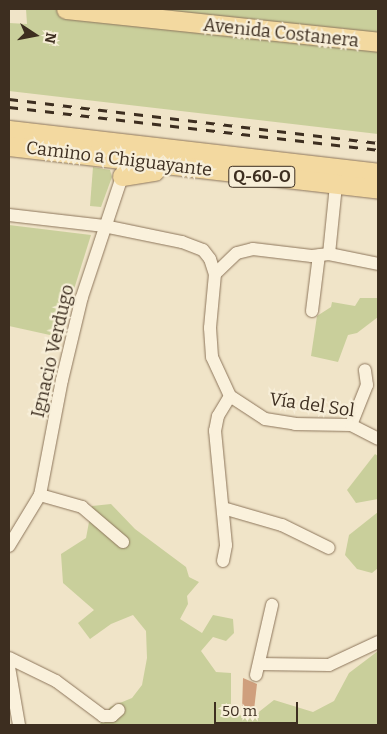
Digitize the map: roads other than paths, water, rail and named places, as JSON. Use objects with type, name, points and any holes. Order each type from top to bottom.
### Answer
[{"type":"main road","name":"Avenida Costanera","points":[[66,9],[378,42]]},
{"type":"main road","name":"Camino a Chiguayante","points":[[9,130],[378,173]]},
{"type":"main road","points":[[108,141],[123,151],[124,169]]},
{"type":"main road","points":[[124,169],[135,150],[147,145]]},
{"type":"main road","name":"Camino a Chiguayante","points":[[9,146],[124,169],[189,168],[378,189]]},
{"type":"street","name":"Ignacio Verdugo","points":[[9,546],[40,494],[62,380],[104,226],[124,169]]},
{"type":"street","points":[[312,311],[336,185]]},
{"type":"street","points":[[9,215],[104,226],[198,247],[210,259],[215,274],[231,257],[244,250],[324,254],[378,264]]},
{"type":"street","name":"Vía del Sol","points":[[215,274],[210,344],[215,368],[230,396],[255,414],[275,422],[351,426],[378,440]]},
{"type":"street","points":[[351,426],[367,385],[365,370]]},
{"type":"street","points":[[223,560],[226,545],[215,431],[218,416],[230,396]]},
{"type":"street","points":[[40,494],[82,507],[124,542]]},
{"type":"street","points":[[223,508],[282,525],[330,548]]},
{"type":"street","points":[[272,605],[258,670],[330,665],[378,642]]},
{"type":"street","points":[[9,658],[56,681],[103,716],[112,716],[119,710]]},
{"type":"street","points":[[9,668],[19,725]]},
{"type":"railway","points":[[9,99],[378,143]]},
{"type":"railway","points":[[9,107],[378,150]]}]
